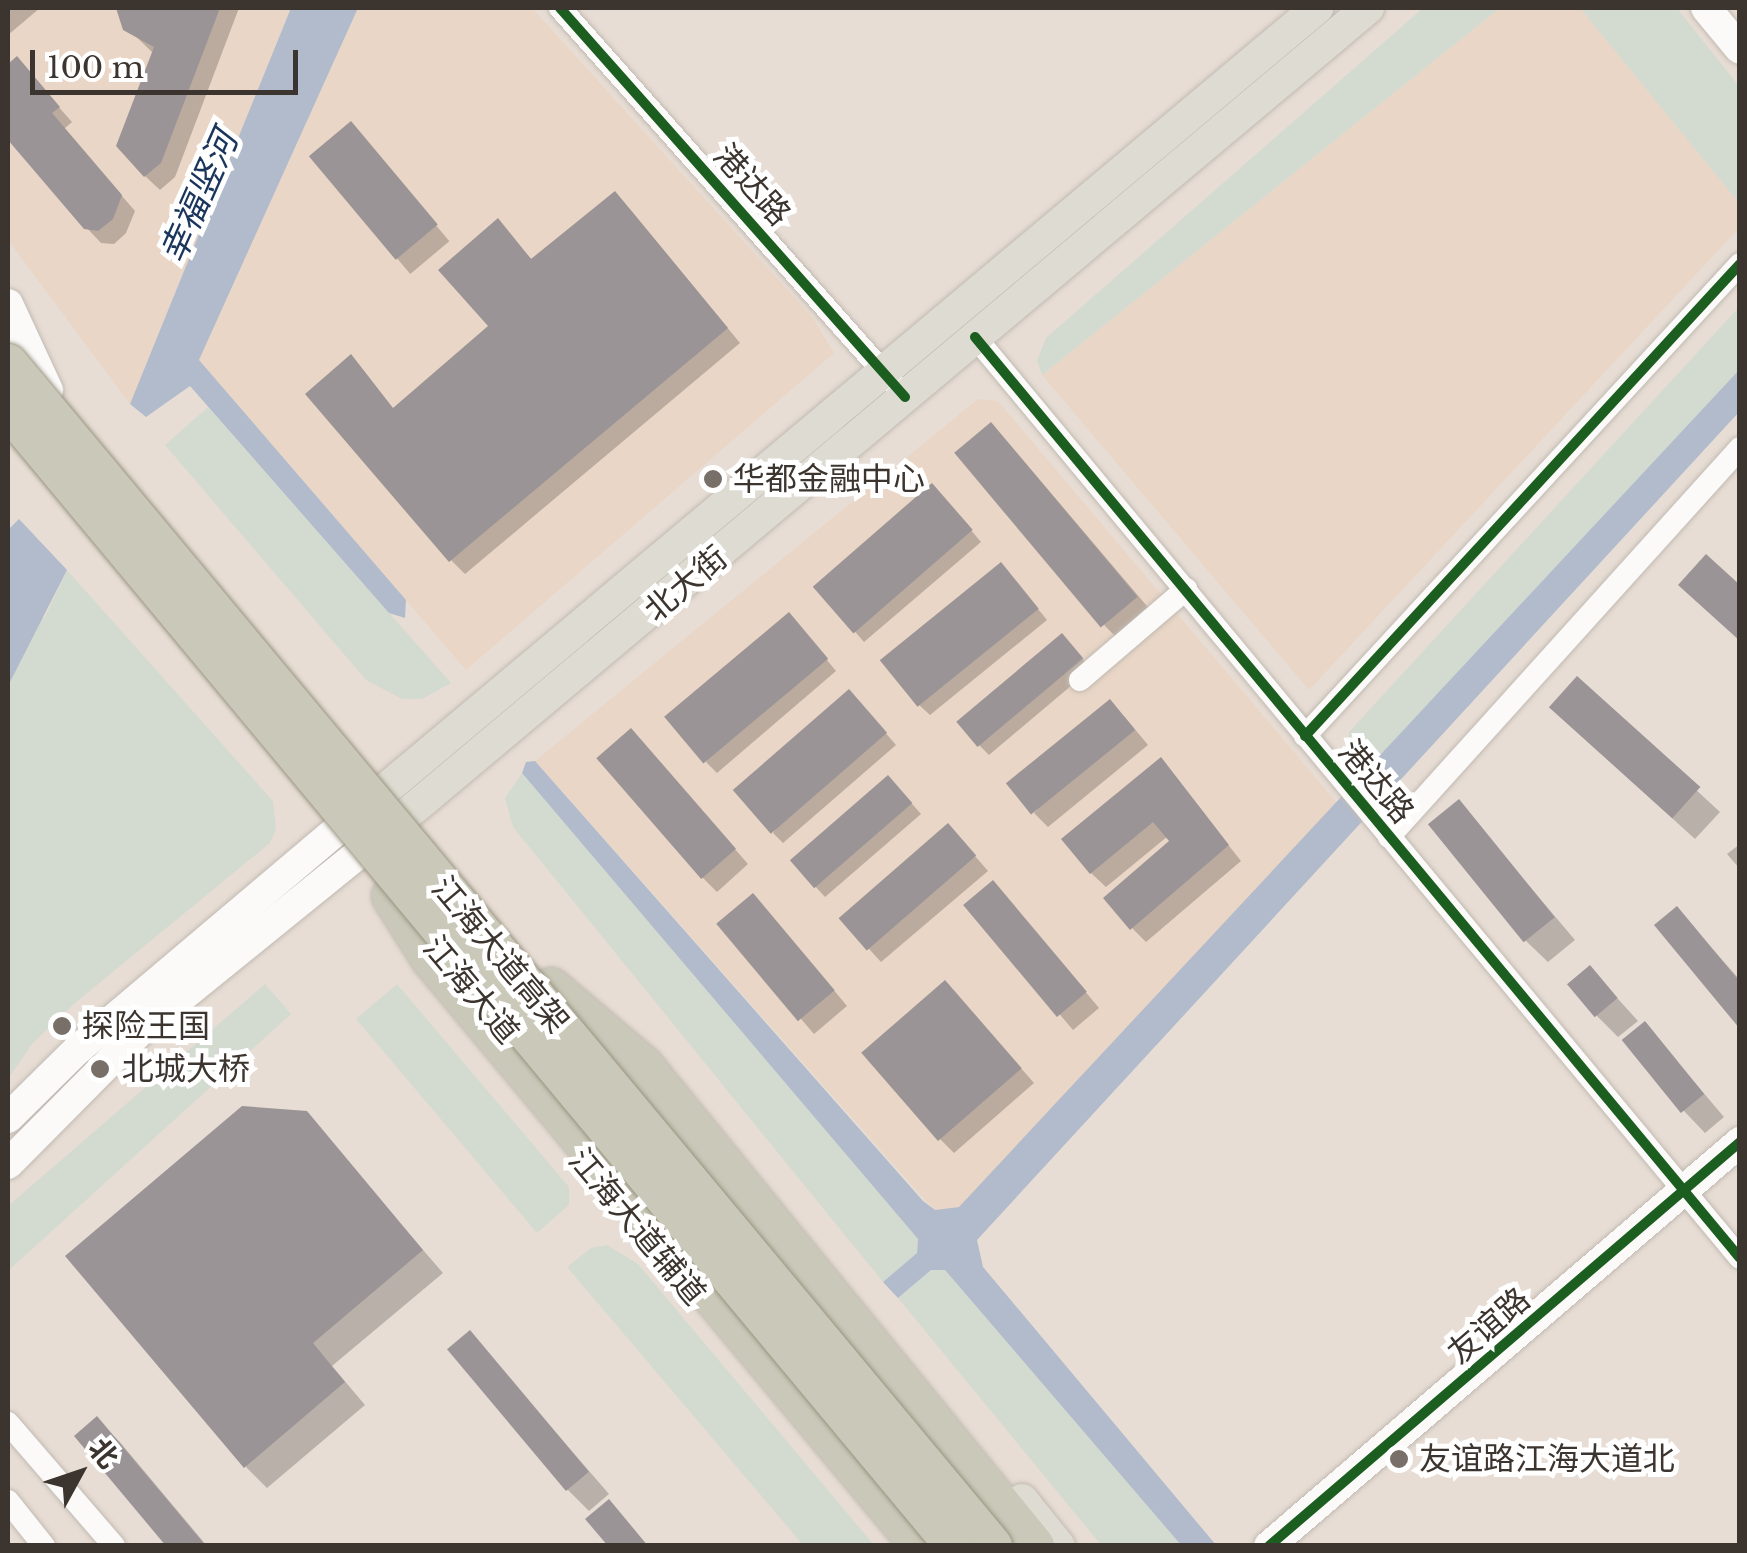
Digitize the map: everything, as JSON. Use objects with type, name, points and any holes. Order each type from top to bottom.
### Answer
[{"type":"highway","name":"江海大道高架","points":[[8,364],[992,1546]]},
{"type":"highway","name":"江海大道高架","points":[[8,408],[955,1546]]},
{"type":"highway","points":[[392,896],[431,958],[921,1546]]},
{"type":"highway","points":[[552,988],[647,1061],[1034,1546]]},
{"type":"main road","name":"北大街","points":[[8,1118],[78,1048],[348,842],[408,816],[1317,8]]},
{"type":"main road","name":"北大街","points":[[8,1164],[142,1029],[348,842],[386,789],[895,385],[975,337],[1368,8]]},
{"type":"main road","points":[[1706,8],[1740,49]]},
{"type":"main road","points":[[1731,8],[1740,18]]},
{"type":"main road","points":[[8,304],[48,390]]},
{"type":"main road","name":"江海大道","points":[[8,341],[1017,1546]]},
{"type":"main road","name":"江海大道","points":[[8,434],[935,1546]]},
{"type":"main road","name":"江海大道辅道","points":[[392,896],[420,968],[903,1546]]},
{"type":"main road","points":[[647,1061],[703,1110],[1059,1546]]},
{"type":"main road","name":"友谊路","points":[[1269,1546],[1740,1142]]},
{"type":"street","name":"港达路","points":[[560,8],[895,385]]},
{"type":"street","points":[[1304,736],[1740,264]]},
{"type":"street","name":"港达路","points":[[975,337],[1740,1258]]},
{"type":"street","points":[[1389,837],[1740,448]]},
{"type":"street","points":[[1080,680],[1186,589]]},
{"type":"street","points":[[8,1423],[114,1546]]},
{"type":"street","points":[[8,1501],[44,1546]]},
{"type":"shaded area","points":[[8,8],[291,8],[130,404],[8,240]]},
{"type":"shaded area","points":[[358,8],[532,8],[812,317],[834,353],[466,670],[199,360]]},
{"type":"shaded area","points":[[1423,8],[1500,8],[1042,375],[1037,360],[1046,338]]},
{"type":"shaded area","points":[[1500,8],[1580,8],[1739,203],[1739,228],[1309,690],[1042,375]]},
{"type":"shaded area","points":[[1580,8],[1677,8],[1739,86],[1739,203]]},
{"type":"shaded area","points":[[1739,307],[1739,370],[1357,781],[1346,765],[1349,732]]},
{"type":"shaded area","points":[[978,399],[998,401],[1337,803],[972,1196],[959,1207],[934,1210],[535,761]]},
{"type":"shaded area","points":[[208,407],[451,683],[422,699],[402,699],[366,680],[165,445]]},
{"type":"shaded area","points":[[67,570],[273,801],[276,829],[270,843],[75,1003],[32,1044],[8,1079],[8,578],[44,619]]},
{"type":"shaded area","points":[[522,773],[918,1239],[917,1253],[883,1282],[513,827],[505,798]]},
{"type":"shaded area","points":[[265,984],[291,1014],[8,1271],[8,1206]]},
{"type":"shaded area","points":[[397,984],[569,1187],[569,1205],[537,1233],[356,1019]]},
{"type":"shaded area","points":[[607,1245],[638,1264],[874,1545],[803,1545],[567,1267],[591,1248]]},
{"type":"shaded area","points":[[931,1270],[945,1270],[1181,1545],[1101,1545],[898,1298]]},
{"type":"water","points":[[291,8],[358,8],[199,360],[406,600],[405,618],[389,613],[190,386],[146,417],[130,404]]},
{"type":"water","points":[[1739,370],[1739,412],[977,1240],[983,1267],[1216,1545],[1181,1545],[945,1270],[931,1270],[898,1298],[883,1282],[917,1253],[918,1239],[522,773],[526,762],[535,761],[923,1201],[935,1210],[959,1207]]},
{"type":"water","points":[[19,519],[67,570],[8,686],[8,530]]},
{"type":"building","points":[[116,8],[220,8],[161,163],[144,177],[116,146],[154,47],[123,30]]},
{"type":"building","points":[[17,56],[60,107],[52,113],[122,195],[113,219],[98,231],[84,229],[8,140],[8,64]]},
{"type":"building","points":[[351,121],[438,224],[396,260],[309,156]]},
{"type":"building","points":[[615,191],[728,328],[449,562],[305,394],[351,354],[393,408],[488,326],[438,270],[498,218],[531,259]]},
{"type":"building","points":[[991,422],[1138,597],[1101,628],[954,453]]},
{"type":"building","points":[[932,483],[973,530],[853,633],[813,587]]},
{"type":"building","points":[[1706,554],[1740,585],[1740,641],[1678,585]]},
{"type":"building","points":[[1001,562],[1039,609],[918,707],[880,660]]},
{"type":"building","points":[[789,612],[828,659],[703,764],[664,717]]},
{"type":"building","points":[[1062,633],[1083,658],[977,747],[956,722]]},
{"type":"building","points":[[1577,676],[1700,787],[1672,818],[1549,707]]},
{"type":"building","points":[[849,689],[887,733],[771,834],[733,790]]},
{"type":"building","points":[[1110,699],[1135,730],[1031,814],[1006,783]]},
{"type":"building","points":[[631,728],[736,849],[701,879],[596,758]]},
{"type":"building","points":[[1161,757],[1229,845],[1130,930],[1103,898],[1169,841],[1153,822],[1090,874],[1061,839]]},
{"type":"building","points":[[888,775],[912,803],[814,888],[790,860]]},
{"type":"building","points":[[1459,799],[1555,917],[1524,942],[1428,824]]},
{"type":"building","points":[[948,823],[976,855],[867,951],[839,918]]},
{"type":"building","points":[[993,880],[1087,992],[1057,1017],[963,905]]},
{"type":"building","points":[[753,893],[835,990],[798,1021],[716,924]]},
{"type":"building","points":[[1677,906],[1740,982],[1740,1029],[1654,925]]},
{"type":"building","points":[[1590,965],[1618,998],[1595,1017],[1567,984]]},
{"type":"building","points":[[945,980],[1022,1068],[938,1141],[861,1053]]},
{"type":"building","points":[[1645,1021],[1704,1094],[1681,1113],[1622,1040]]},
{"type":"building","points":[[242,1106],[307,1111],[423,1250],[313,1343],[345,1382],[244,1468],[65,1256]]},
{"type":"building","points":[[470,1330],[589,1472],[566,1491],[447,1349]]},
{"type":"building","points":[[97,1416],[206,1546],[166,1546],[74,1436]]},
{"type":"building","points":[[609,1499],[648,1546],[608,1546],[585,1519]]},
{"type":"cycle path","points":[[560,8],[905,397]]},
{"type":"cycle path","points":[[1305,736],[1740,264]]},
{"type":"cycle path","points":[[975,337],[1740,1258]]},
{"type":"cycle path","points":[[1269,1546],[1740,1142]]},
{"type":"place","name":"华都金融中心","points":[[713,479]]},
{"type":"place","name":"探险王国","points":[[62,1026]]},
{"type":"place","name":"北城大桥","points":[[100,1069]]},
{"type":"place","name":"友谊路江海大道北","points":[[1399,1459]]},
{"type":"water label","name":"幸福竖河","points":[[199,197]]}]
